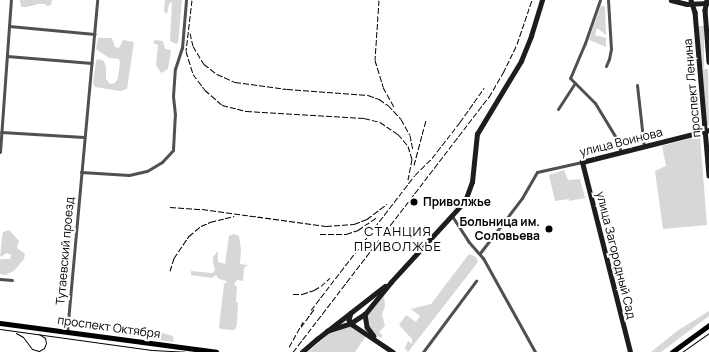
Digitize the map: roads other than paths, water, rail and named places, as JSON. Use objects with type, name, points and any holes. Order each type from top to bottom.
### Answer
[{"type":"main road","points":[[327,331],[351,323],[365,314],[391,282],[465,201],[471,186],[477,134],[521,61],[531,36],[542,0]]},
{"type":"main road","points":[[671,0],[681,4],[707,2]]},
{"type":"main road","name":"проспект Ленина","points":[[692,2],[695,12],[707,130],[709,175]]},
{"type":"main road","name":"проспект Ленина","points":[[707,2],[709,62]]},
{"type":"main road","name":"улица Воинова","points":[[582,162],[707,130]]},
{"type":"main road","name":"улица Загородный Сад","points":[[582,162],[630,352]]},
{"type":"main road","points":[[304,352],[314,341],[391,282]]},
{"type":"main road","points":[[352,312],[360,311],[365,314]]},
{"type":"main road","points":[[352,312],[349,317],[351,323],[393,352]]},
{"type":"main road","points":[[365,314],[367,327],[378,341]]},
{"type":"main road","name":"проспект Октября","points":[[0,323],[216,352]]},
{"type":"main road","points":[[672,352],[709,325]]},
{"type":"street","points":[[0,150],[11,0]]},
{"type":"street","name":"Тутаевский проезд","points":[[67,332],[97,0]]},
{"type":"street","points":[[81,172],[129,175],[147,171],[162,162],[173,150],[174,115],[172,96],[175,69],[182,48],[186,0]]},
{"type":"street","points":[[600,0],[585,43],[570,78],[595,103],[618,142],[621,153]]},
{"type":"street","points":[[606,66],[611,49],[608,0]]},
{"type":"street","points":[[9,26],[94,34]]},
{"type":"street","points":[[7,56],[92,63]]},
{"type":"street","points":[[558,109],[575,83]]},
{"type":"street","points":[[637,85],[644,147]]},
{"type":"street","points":[[1,132],[84,137]]},
{"type":"street","name":"улица Воинова","points":[[480,253],[522,198],[537,172],[582,162]]},
{"type":"street","points":[[452,216],[468,242],[480,253],[535,352]]},
{"type":"street","points":[[0,279],[12,280]]},
{"type":"street","points":[[423,352],[476,282]]},
{"type":"tram line","points":[[0,329],[152,350],[185,352]]},
{"type":"tram line","points":[[16,333],[23,337],[32,349],[39,351],[44,348],[46,343],[45,338],[39,334]]},
{"type":"tram line","points":[[682,352],[709,333]]},
{"type":"railway","points":[[192,0],[186,51],[193,74],[205,90],[222,105],[246,111],[364,118],[380,122],[398,134],[408,146],[412,159],[408,180]]},
{"type":"railway","points":[[379,0],[375,60],[383,87],[394,107]]},
{"type":"railway","points":[[293,352],[489,97],[517,44],[532,0]]},
{"type":"railway","points":[[190,33],[193,46],[204,64],[217,74],[235,82],[287,89],[368,95],[379,99],[388,105],[401,119],[410,135],[413,150]]},
{"type":"railway","points":[[311,310],[415,175],[432,158],[484,88]]},
{"type":"railway","points":[[414,165],[426,120]]},
{"type":"railway","points":[[170,207],[202,209],[326,226],[354,224],[367,219],[387,204]]},
{"type":"railway","points":[[170,271],[174,258],[189,236],[201,226],[210,222],[234,216]]},
{"type":"railway","points":[[320,234],[346,234],[358,230],[376,218]]},
{"type":"railway","points":[[293,294],[302,294],[314,290],[330,278]]},
{"type":"railway","points":[[301,327],[315,308]]},
{"type":"railway","points":[[289,347],[303,322]]},
{"type":"place","name":"Приволжье","points":[[414,202]]},
{"type":"place","name":"Больница им. Соловьева","points":[[549,229]]},
{"type":"district","name":"СТАНЦИЯ ПРИВОЛЖЬЕ","points":[[398,240]]}]
